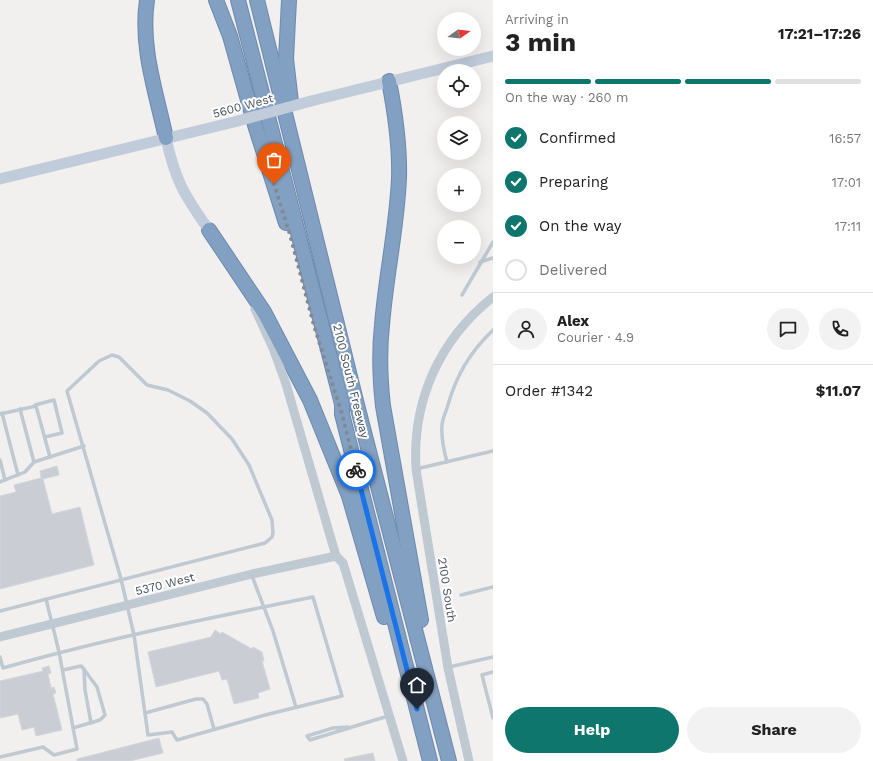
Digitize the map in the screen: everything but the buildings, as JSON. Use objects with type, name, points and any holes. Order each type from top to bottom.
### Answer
[{"type":"highway","points":[[147,0],[145,20],[146,44],[166,138]]},
{"type":"highway","points":[[216,0],[234,50],[261,146],[288,228],[314,326],[342,414]]},
{"type":"highway","name":"2100 South Freeway","points":[[238,0],[342,404],[342,414],[430,761]]},
{"type":"highway","name":"2100 South Freeway","points":[[257,0],[357,405],[449,761]]},
{"type":"highway","points":[[289,0],[286,59],[290,99],[323,226],[357,378],[357,405]]},
{"type":"highway","points":[[288,34],[297,0]]},
{"type":"highway","points":[[389,81],[393,104],[399,176],[393,249],[381,326],[382,390],[436,707]]},
{"type":"highway","points":[[209,230],[264,312],[320,424],[349,496],[396,655],[408,692],[417,709]]},
{"type":"main road","name":"5600 West","points":[[0,179],[166,138],[238,122],[310,101],[493,56]]},
{"type":"main road","points":[[166,138],[173,168],[180,187],[209,230]]},
{"type":"street","points":[[209,230],[246,291],[280,365],[336,556],[343,563],[403,761]]},
{"type":"street","name":"2100 South","points":[[469,761],[448,668],[416,469],[415,447],[417,422],[427,383],[449,342],[466,321],[493,297]]},
{"type":"street","name":"5370 West","points":[[0,637],[252,574],[336,556]]},
{"type":"lane","points":[[481,260],[493,242]]},
{"type":"lane","points":[[481,262],[493,258]]},
{"type":"lane","points":[[462,295],[478,264]]},
{"type":"lane","points":[[447,462],[443,444],[442,425],[460,370],[479,343],[493,330]]},
{"type":"lane","points":[[0,611],[46,599],[121,580],[266,543],[274,533],[272,520],[249,465],[232,438],[207,412],[190,401],[168,390],[146,385],[119,357],[112,355],[98,361],[67,392],[84,446],[121,580],[134,635],[148,735],[172,732],[177,740],[296,707],[342,696],[313,596],[134,635],[59,652],[1,668],[0,657]]},
{"type":"lane","points":[[18,475],[1,414],[54,400],[62,433],[45,437]]},
{"type":"lane","points":[[35,405],[38,409],[50,457]]},
{"type":"lane","points":[[20,409],[34,462]]},
{"type":"lane","points":[[0,482],[18,475],[30,468],[34,462],[84,446]]},
{"type":"lane","points":[[416,469],[493,451]]},
{"type":"lane","points":[[0,460],[5,480]]},
{"type":"lane","points":[[252,574],[273,631],[296,707]]},
{"type":"lane","points":[[462,595],[493,587]]},
{"type":"lane","points":[[0,757],[43,747],[54,755],[77,749],[63,670],[46,599]]},
{"type":"lane","points":[[448,668],[493,657]]},
{"type":"lane","points":[[63,670],[81,666],[84,668],[97,687],[105,715],[103,719],[73,728]]},
{"type":"lane","points":[[84,668],[85,690],[91,723]]},
{"type":"lane","points":[[493,672],[482,675],[493,718]]},
{"type":"lane","points":[[145,714],[196,699],[203,699],[207,704],[214,729]]},
{"type":"lane","points":[[348,727],[334,734],[310,740],[307,736],[333,728],[348,727],[389,716]]},
{"type":"way so far","points":[[274,184],[290,235],[314,326],[342,414],[356,470]]},
{"type":"route","points":[[356,470],[417,709]]}]
